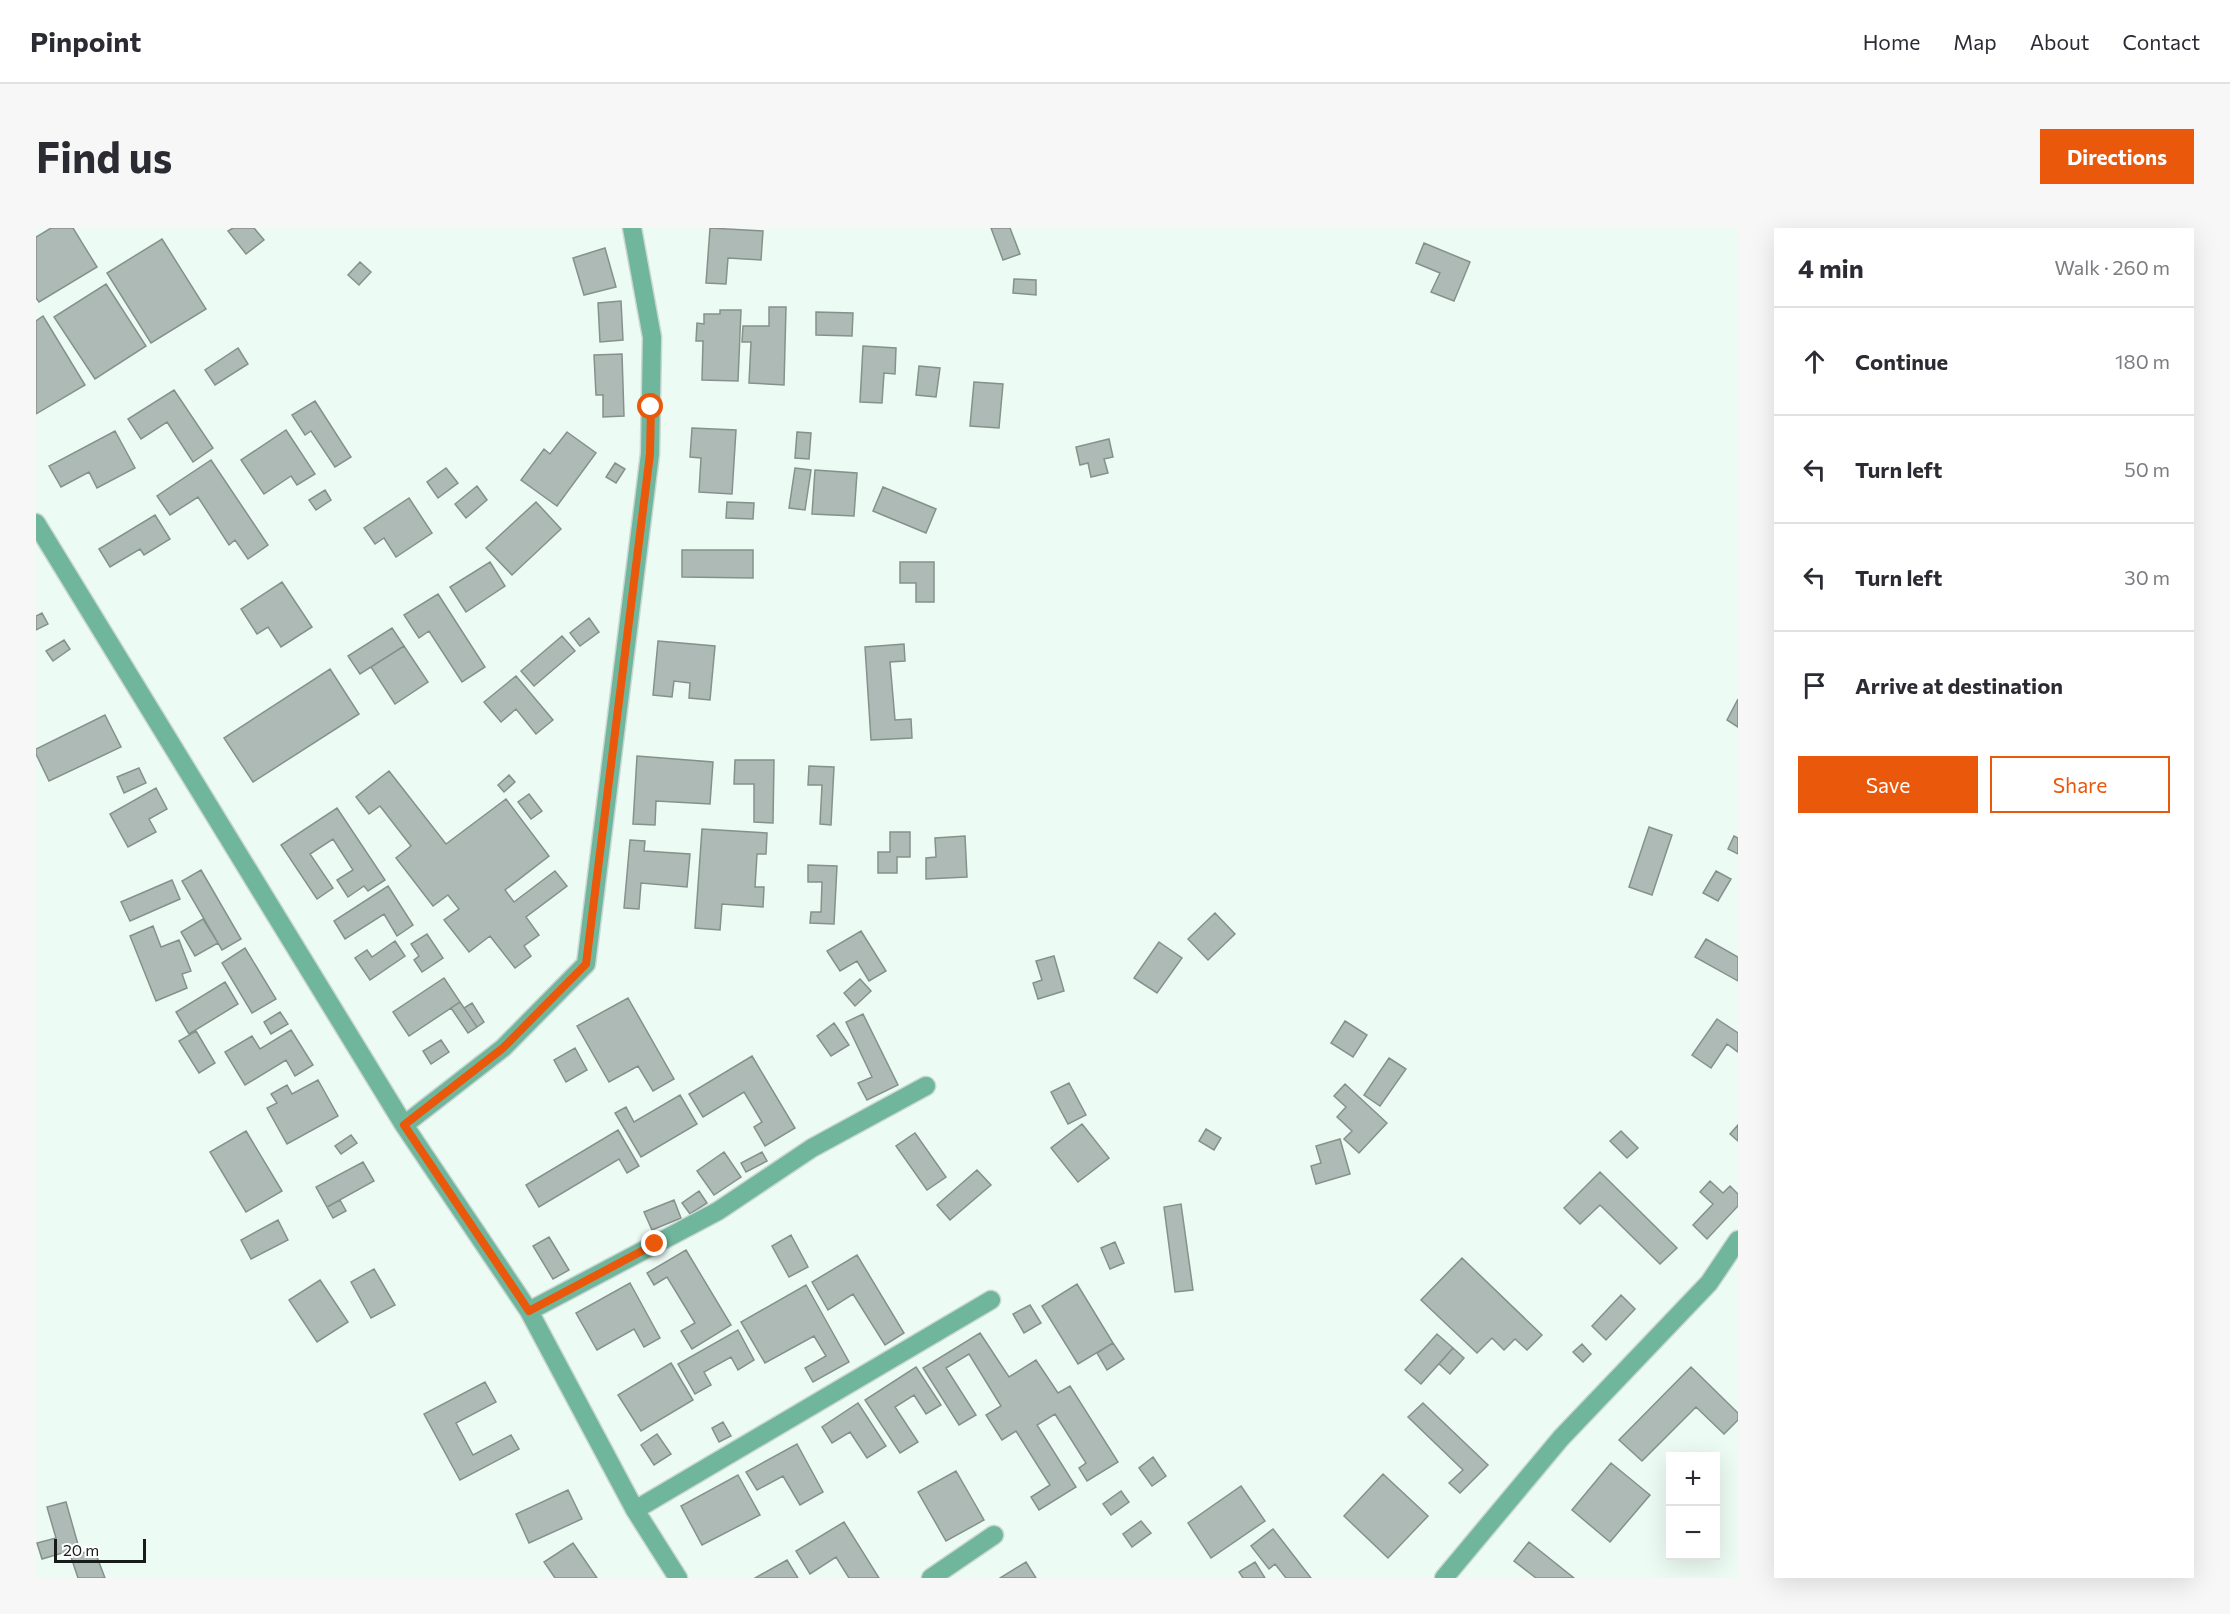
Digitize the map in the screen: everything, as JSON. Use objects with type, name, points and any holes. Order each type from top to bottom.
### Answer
[{"type":"street","points":[[404,1125],[503,1048],[586,964],[650,454],[652,337],[632,228]]},
{"type":"street","points":[[36,523],[404,1125],[529,1311],[635,1510],[678,1578]]},
{"type":"street","points":[[529,1311],[718,1211],[812,1148],[926,1086]]},
{"type":"street","points":[[1444,1578],[1561,1438],[1709,1283],[1738,1240]]},
{"type":"street","points":[[635,1510],[991,1300]]},
{"type":"street","points":[[931,1578],[994,1535]]},
{"type":"building","points":[[51,228],[73,228],[97,267],[39,302],[36,298],[36,237]]},
{"type":"building","points":[[233,228],[254,228],[264,240],[246,254],[228,231]]},
{"type":"building","points":[[710,228],[763,231],[761,260],[728,258],[726,284],[706,283]]},
{"type":"building","points":[[991,228],[1010,228],[1020,254],[1003,260]]},
{"type":"building","points":[[162,239],[206,309],[151,343],[107,273]]},
{"type":"building","points":[[1424,243],[1470,262],[1454,301],[1431,292],[1440,273],[1416,263]]},
{"type":"building","points":[[605,248],[616,287],[584,295],[573,258]]},
{"type":"building","points":[[360,262],[371,272],[359,285],[348,275]]},
{"type":"building","points":[[1014,279],[1036,280],[1036,295],[1013,293]]},
{"type":"building","points":[[106,284],[146,346],[95,379],[54,317]]},
{"type":"building","points":[[621,301],[623,340],[600,342],[598,303]]},
{"type":"building","points":[[769,307],[786,307],[784,385],[749,383],[751,342],[742,342],[743,326],[769,326]]},
{"type":"building","points":[[720,310],[741,310],[738,381],[702,380],[703,341],[696,341],[697,323],[704,324],[704,314],[720,314]]},
{"type":"building","points":[[816,312],[853,313],[852,336],[816,335]]},
{"type":"building","points":[[43,316],[85,385],[36,414],[36,321]]},
{"type":"building","points":[[863,346],[896,348],[895,374],[884,373],[882,403],[860,402]]},
{"type":"building","points":[[238,348],[248,364],[215,385],[205,370]]},
{"type":"building","points":[[622,354],[624,416],[603,417],[603,395],[596,395],[594,355]]},
{"type":"building","points":[[919,366],[940,368],[936,397],[916,395]]},
{"type":"building","points":[[974,382],[1003,384],[999,428],[970,426]]},
{"type":"building","points":[[174,390],[213,448],[193,462],[167,422],[141,439],[128,419]]},
{"type":"building","points":[[315,401],[351,457],[335,467],[311,431],[305,435],[292,415]]},
{"type":"building","points":[[692,428],[736,430],[732,494],[699,492],[701,458],[690,457]]},
{"type":"building","points":[[286,430],[315,474],[297,485],[291,476],[264,494],[241,460]]},
{"type":"building","points":[[115,431],[135,468],[97,488],[89,472],[61,487],[49,466]]},
{"type":"building","points":[[567,432],[596,453],[557,506],[521,480],[544,449],[550,454]]},
{"type":"building","points":[[797,432],[811,433],[809,459],[795,458]]},
{"type":"building","points":[[1109,439],[1113,457],[1104,459],[1108,473],[1091,477],[1088,463],[1080,465],[1076,447]]},
{"type":"building","points":[[211,460],[268,545],[248,559],[235,540],[229,545],[198,497],[170,515],[157,496]]},
{"type":"building","points":[[615,463],[625,469],[616,483],[606,477]]},
{"type":"building","points":[[446,468],[458,483],[438,498],[427,482]]},
{"type":"building","points":[[795,468],[811,470],[805,510],[789,508]]},
{"type":"building","points":[[815,470],[857,473],[854,516],[812,514]]},
{"type":"building","points":[[477,486],[487,500],[466,518],[455,504]]},
{"type":"building","points":[[883,487],[936,509],[926,533],[873,511]]},
{"type":"building","points":[[325,490],[331,500],[316,510],[309,500]]},
{"type":"building","points":[[409,498],[432,533],[396,557],[384,538],[375,544],[364,528]]},
{"type":"building","points":[[536,502],[561,529],[512,575],[486,548]]},
{"type":"building","points":[[727,502],[754,503],[753,519],[726,518]]},
{"type":"building","points":[[155,515],[170,539],[144,555],[140,549],[110,567],[99,549]]},
{"type":"building","points":[[682,550],[753,550],[753,578],[682,577]]},
{"type":"building","points":[[490,562],[505,586],[466,612],[450,587]]},
{"type":"building","points":[[900,562],[934,562],[934,602],[916,602],[916,583],[900,583]]},
{"type":"building","points":[[282,582],[312,627],[281,647],[268,627],[257,634],[241,609]]},
{"type":"building","points":[[438,594],[485,667],[462,682],[429,631],[419,638],[404,615]]},
{"type":"building","points":[[42,613],[48,624],[36,630],[36,616]]},
{"type":"building","points":[[589,618],[599,632],[580,646],[570,633]]},
{"type":"building","points":[[392,628],[404,646],[360,674],[348,656]]},
{"type":"building","points":[[562,636],[575,651],[534,686],[521,671]]},
{"type":"building","points":[[64,640],[70,649],[53,661],[46,651]]},
{"type":"building","points":[[658,641],[715,646],[710,700],[689,698],[690,683],[674,681],[672,697],[653,695]]},
{"type":"building","points":[[904,644],[905,661],[890,662],[895,720],[911,719],[912,738],[871,740],[865,647]]},
{"type":"building","points":[[404,646],[428,682],[395,704],[371,667]]},
{"type":"building","points":[[330,669],[359,714],[253,782],[224,738]]},
{"type":"building","points":[[516,676],[553,720],[536,734],[516,709],[501,722],[484,702]]},
{"type":"building","points":[[1738,699],[1738,727],[1727,720]]},
{"type":"building","points":[[105,715],[121,747],[49,781],[36,754],[36,749]]},
{"type":"building","points":[[637,756],[713,762],[710,804],[656,801],[655,825],[633,824]]},
{"type":"building","points":[[735,760],[774,760],[773,823],[754,822],[754,784],[734,784]]},
{"type":"building","points":[[809,766],[834,767],[831,825],[820,824],[822,785],[808,785]]},
{"type":"building","points":[[139,768],[146,783],[124,793],[117,777]]},
{"type":"building","points":[[389,771],[446,844],[506,799],[549,856],[505,890],[514,902],[555,871],[567,886],[526,917],[539,935],[524,946],[531,956],[515,968],[490,936],[469,952],[444,920],[459,909],[448,895],[433,906],[396,858],[411,846],[380,806],[369,814],[356,797]]},
{"type":"building","points":[[509,775],[515,782],[504,792],[498,785]]},
{"type":"building","points":[[156,788],[167,809],[149,819],[156,832],[128,847],[110,814]]},
{"type":"building","points":[[529,794],[542,811],[531,819],[518,802]]},
{"type":"building","points":[[337,808],[385,880],[368,891],[364,886],[348,897],[337,880],[353,870],[333,839],[310,854],[333,888],[317,899],[281,845]]},
{"type":"building","points":[[1649,827],[1672,835],[1652,895],[1629,887]]},
{"type":"building","points":[[702,829],[767,833],[766,854],[757,854],[755,887],[764,887],[763,907],[722,904],[720,930],[695,928]]},
{"type":"building","points":[[890,832],[910,832],[910,857],[897,857],[897,873],[878,873],[878,852],[890,852]]},
{"type":"building","points":[[965,836],[967,877],[926,879],[926,858],[936,857],[935,838]]},
{"type":"building","points":[[1734,836],[1738,838],[1738,854],[1728,849]]},
{"type":"building","points":[[630,840],[645,841],[644,851],[690,854],[687,887],[641,883],[639,909],[624,908]]},
{"type":"building","points":[[808,865],[837,866],[834,924],[810,923],[811,912],[821,912],[822,882],[808,882]]},
{"type":"building","points":[[201,870],[241,939],[222,950],[182,881]]},
{"type":"building","points":[[1716,871],[1731,879],[1718,901],[1703,893]]},
{"type":"building","points":[[172,880],[180,899],[130,921],[121,902]]},
{"type":"building","points":[[388,886],[413,925],[397,936],[384,914],[345,939],[334,921]]},
{"type":"building","points":[[1215,913],[1235,934],[1208,960],[1188,939]]},
{"type":"building","points":[[203,919],[218,943],[195,956],[181,932]]},
{"type":"building","points":[[153,926],[161,947],[179,940],[191,971],[182,974],[187,988],[156,1001],[130,936]]},
{"type":"building","points":[[861,931],[886,971],[869,981],[857,961],[840,971],[827,951]]},
{"type":"building","points":[[427,934],[443,958],[422,972],[414,960],[419,956],[411,944]]},
{"type":"building","points":[[1706,939],[1738,957],[1738,981],[1695,957]]},
{"type":"building","points":[[395,941],[405,956],[370,980],[355,958],[367,950],[372,957]]},
{"type":"building","points":[[1159,942],[1182,958],[1157,993],[1134,978]]},
{"type":"building","points":[[245,948],[276,999],[252,1013],[222,963]]},
{"type":"building","points":[[1054,956],[1064,991],[1038,999],[1033,983],[1042,980],[1036,961]]},
{"type":"building","points":[[444,978],[460,1002],[409,1036],[393,1012]]},
{"type":"building","points":[[860,979],[871,991],[855,1006],[844,993]]},
{"type":"building","points":[[225,982],[238,1004],[189,1034],[176,1012]]},
{"type":"building","points":[[628,998],[674,1079],[653,1091],[638,1066],[609,1082],[577,1026]]},
{"type":"building","points":[[460,1002],[477,1027],[468,1033],[451,1008]]},
{"type":"building","points":[[472,1003],[484,1022],[477,1027],[464,1008]]},
{"type":"building","points":[[280,1012],[288,1024],[271,1034],[264,1022]]},
{"type":"building","points":[[863,1014],[898,1085],[867,1100],[858,1083],[872,1077],[846,1022]]},
{"type":"building","points":[[1717,1019],[1738,1033],[1738,1052],[1727,1044],[1711,1068],[1692,1055]]},
{"type":"building","points":[[1345,1021],[1367,1035],[1353,1057],[1331,1043]]},
{"type":"building","points":[[834,1023],[849,1045],[831,1056],[817,1036]]},
{"type":"building","points":[[291,1030],[313,1065],[295,1076],[286,1060],[245,1085],[225,1052],[252,1036],[260,1049]]},
{"type":"building","points":[[196,1031],[215,1063],[199,1073],[179,1041]]},
{"type":"building","points":[[441,1040],[449,1052],[431,1064],[423,1051]]},
{"type":"building","points":[[575,1048],[587,1070],[566,1082],[554,1060]]},
{"type":"building","points":[[752,1056],[795,1128],[765,1146],[754,1127],[762,1122],[744,1092],[703,1117],[689,1094]]},
{"type":"building","points":[[1389,1058],[1406,1069],[1380,1106],[1364,1095]]},
{"type":"building","points":[[318,1080],[338,1116],[287,1144],[267,1108],[277,1103],[271,1094],[287,1085],[292,1094]]},
{"type":"building","points":[[1069,1083],[1086,1115],[1068,1124],[1051,1092]]},
{"type":"building","points":[[1345,1084],[1387,1123],[1359,1153],[1344,1139],[1352,1131],[1337,1117],[1346,1107],[1334,1096]]},
{"type":"building","points":[[680,1095],[697,1124],[641,1157],[615,1113],[626,1107],[634,1122]]},
{"type":"building","points":[[1082,1124],[1109,1158],[1078,1182],[1051,1148]]},
{"type":"building","points":[[1738,1125],[1738,1141],[1730,1134]]},
{"type":"building","points":[[1206,1129],[1221,1138],[1214,1150],[1199,1141]]},
{"type":"building","points":[[618,1130],[639,1166],[627,1173],[619,1159],[539,1207],[526,1185]]},
{"type":"building","points":[[246,1131],[282,1191],[246,1212],[210,1152]]},
{"type":"building","points":[[1621,1131],[1638,1148],[1627,1158],[1610,1141]]},
{"type":"building","points":[[915,1133],[946,1177],[927,1190],[896,1146]]},
{"type":"building","points":[[351,1135],[357,1143],[341,1154],[335,1146]]},
{"type":"building","points":[[1340,1139],[1350,1174],[1316,1184],[1311,1166],[1321,1163],[1316,1146]]},
{"type":"building","points":[[724,1152],[741,1177],[714,1195],[697,1171]]},
{"type":"building","points":[[762,1152],[767,1161],[746,1172],[741,1163]]},
{"type":"building","points":[[363,1162],[374,1181],[327,1207],[316,1187]]},
{"type":"building","points":[[977,1170],[991,1185],[950,1220],[937,1205]]},
{"type":"building","points":[[1600,1172],[1677,1248],[1660,1264],[1600,1205],[1580,1224],[1564,1208]]},
{"type":"building","points":[[1710,1181],[1723,1193],[1730,1186],[1738,1194],[1738,1206],[1707,1239],[1693,1225],[1713,1204],[1700,1192]]},
{"type":"building","points":[[699,1191],[707,1203],[690,1214],[682,1203]]},
{"type":"building","points":[[340,1200],[346,1211],[333,1218],[327,1207]]},
{"type":"building","points":[[674,1200],[681,1218],[652,1230],[644,1212]]},
{"type":"building","points":[[1181,1204],[1193,1290],[1175,1292],[1164,1207]]},
{"type":"building","points":[[278,1220],[288,1240],[251,1259],[241,1240]]},
{"type":"building","points":[[791,1235],[808,1267],[789,1277],[772,1246]]},
{"type":"building","points":[[549,1237],[569,1270],[553,1279],[533,1246]]},
{"type":"building","points":[[1115,1242],[1124,1263],[1110,1269],[1101,1248]]},
{"type":"building","points":[[686,1250],[731,1325],[692,1349],[681,1331],[695,1323],[667,1277],[654,1285],[647,1273]]},
{"type":"building","points":[[857,1255],[904,1333],[885,1345],[853,1294],[828,1310],[812,1282]]},
{"type":"building","points":[[1462,1258],[1542,1335],[1527,1350],[1515,1339],[1504,1350],[1492,1338],[1477,1353],[1421,1300]]},
{"type":"building","points":[[374,1269],[395,1305],[371,1318],[351,1282]]},
{"type":"building","points":[[320,1280],[348,1322],[317,1342],[289,1300]]},
{"type":"building","points":[[630,1283],[660,1338],[644,1347],[634,1329],[597,1350],[576,1313]]},
{"type":"building","points":[[1077,1284],[1113,1343],[1078,1364],[1042,1306]]},
{"type":"building","points":[[806,1285],[849,1362],[813,1382],[805,1368],[826,1356],[814,1336],[765,1363],[741,1322]]},
{"type":"building","points":[[1621,1295],[1635,1309],[1606,1340],[1592,1326]]},
{"type":"building","points":[[1030,1305],[1041,1323],[1024,1333],[1013,1314]]},
{"type":"building","points":[[738,1330],[754,1360],[738,1370],[731,1357],[704,1372],[711,1385],[695,1394],[678,1364]]},
{"type":"building","points":[[980,1333],[1009,1377],[1036,1360],[1058,1393],[1070,1386],[1118,1462],[1087,1481],[1079,1468],[1086,1463],[1055,1414],[1037,1425],[1076,1487],[1039,1510],[1031,1497],[1050,1485],[1016,1431],[1002,1440],[986,1415],[1001,1406],[969,1354],[946,1368],[976,1415],[959,1425],[923,1368]]},
{"type":"building","points":[[1437,1334],[1453,1348],[1421,1384],[1405,1370]]},
{"type":"building","points":[[1113,1343],[1124,1359],[1107,1370],[1097,1353]]},
{"type":"building","points":[[1582,1344],[1591,1354],[1583,1362],[1573,1352]]},
{"type":"building","points":[[1453,1348],[1464,1358],[1450,1374],[1439,1364]]},
{"type":"building","points":[[671,1363],[693,1400],[641,1431],[618,1395]]},
{"type":"building","points":[[916,1367],[941,1405],[926,1414],[914,1395],[895,1407],[918,1442],[900,1453],[865,1400]]},
{"type":"building","points":[[1691,1367],[1738,1413],[1738,1420],[1724,1434],[1696,1407],[1642,1461],[1619,1440]]},
{"type":"building","points":[[485,1382],[496,1402],[456,1423],[473,1455],[511,1435],[519,1449],[460,1480],[424,1414]]},
{"type":"building","points":[[858,1403],[886,1446],[867,1458],[850,1432],[832,1443],[822,1427]]},
{"type":"building","points":[[1423,1403],[1488,1465],[1460,1493],[1449,1483],[1463,1470],[1408,1417]]},
{"type":"building","points":[[723,1422],[731,1436],[719,1442],[712,1428]]},
{"type":"building","points":[[657,1434],[671,1454],[654,1465],[641,1445]]},
{"type":"building","points":[[797,1444],[823,1492],[800,1505],[783,1476],[757,1490],[746,1472]]},
{"type":"building","points":[[1153,1457],[1166,1476],[1152,1486],[1139,1468]]},
{"type":"building","points":[[1611,1463],[1650,1495],[1610,1542],[1572,1510]]},
{"type":"building","points":[[956,1471],[984,1520],[946,1541],[918,1492]]},
{"type":"building","points":[[1383,1474],[1428,1516],[1388,1558],[1344,1516]]},
{"type":"building","points":[[738,1475],[760,1515],[702,1545],[681,1506]]},
{"type":"building","points":[[1241,1486],[1265,1521],[1211,1558],[1188,1523]]},
{"type":"building","points":[[568,1490],[582,1519],[529,1543],[516,1514]]},
{"type":"building","points":[[1121,1491],[1129,1502],[1111,1515],[1103,1504]]},
{"type":"building","points":[[66,1502],[79,1548],[42,1559],[37,1543],[56,1538],[47,1507]]},
{"type":"building","points":[[1141,1521],[1151,1533],[1132,1547],[1123,1534]]},
{"type":"building","points":[[844,1522],[879,1578],[849,1578],[836,1557],[810,1574],[796,1551]]},
{"type":"building","points":[[1273,1529],[1311,1578],[1286,1578],[1275,1564],[1269,1569],[1251,1546]]},
{"type":"building","points":[[1529,1542],[1574,1578],[1536,1578],[1514,1561]]},
{"type":"building","points":[[573,1543],[597,1578],[555,1578],[544,1562]]},
{"type":"building","points":[[94,1549],[105,1578],[78,1578],[71,1557]]},
{"type":"building","points":[[787,1560],[798,1578],[755,1578]]},
{"type":"building","points":[[1026,1562],[1036,1578],[1000,1578]]},
{"type":"building","points":[[1255,1562],[1265,1578],[1243,1578],[1239,1572]]},
{"type":"route","points":[[651,407],[650,454],[586,964],[503,1048],[404,1125],[529,1311],[655,1244]]}]
